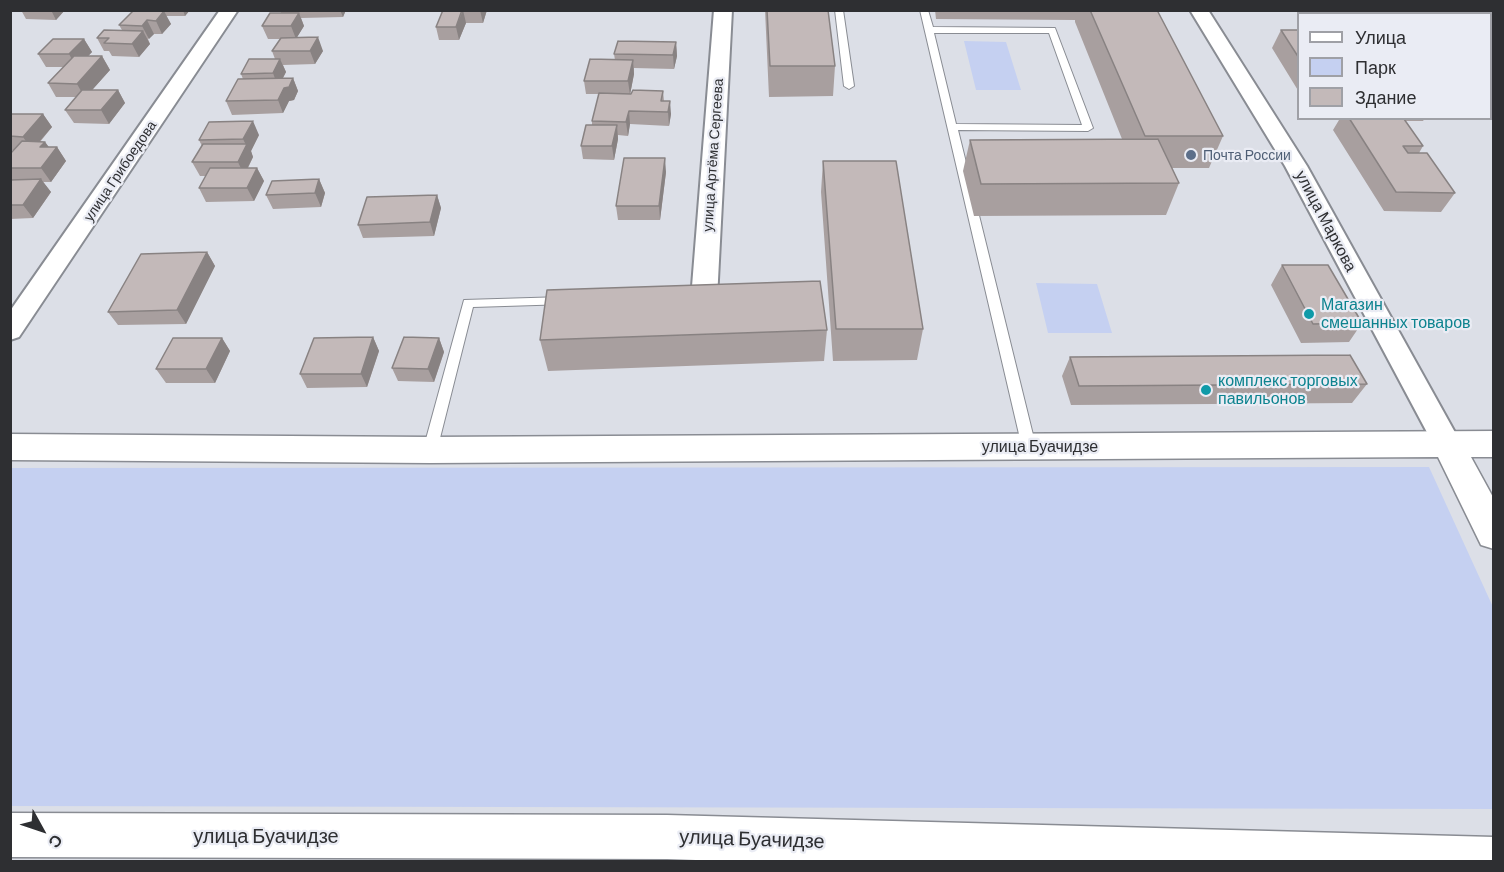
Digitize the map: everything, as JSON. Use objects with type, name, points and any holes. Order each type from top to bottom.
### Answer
[{"type":"main road","name":"улица Буачидзе","points":[[10,447],[430,450],[1494,444]]},
{"type":"main road","name":"улица Маркова","points":[[1448,445],[1494,534]]},
{"type":"main road","name":"улица Буачидзе","points":[[10,835],[666,849],[1494,859]]},
{"type":"street","name":"улица Грибоедова","points":[[10,331],[229,10]]},
{"type":"street","name":"улица Артёма Сергеева","points":[[698,299],[723,10]]},
{"type":"street","name":"улица Маркова","points":[[1199,10],[1296,166],[1448,445]]},
{"type":"lane","points":[[839,10],[849,86]]},
{"type":"lane","points":[[924,10],[1029,447]]},
{"type":"lane","points":[[929,30],[1052,30],[1088,128],[952,127]]},
{"type":"lane","points":[[430,450],[468,303],[574,301]]},
{"type":"green space","points":[[964,41],[1006,42],[1021,90],[976,90]]},
{"type":"green space","points":[[1036,283],[1097,284],[1112,333],[1048,333]]},
{"type":"green space","points":[[1429,467],[1493,607],[1493,809],[11,806],[11,468]]},
{"type":"building","points":[[134,10],[164,11],[156,21],[147,20],[142,26],[119,25]]},
{"type":"building","points":[[443,10],[462,10],[456,27],[436,27]]},
{"type":"building","points":[[767,10],[828,10],[835,66],[770,66]]},
{"type":"building","points":[[1090,10],[1157,10],[1223,136],[1145,136]]},
{"type":"building","points":[[1356,10],[1388,10],[1390,12],[1357,12]]},
{"type":"building","points":[[270,13],[299,13],[291,26],[262,26]]},
{"type":"building","points":[[1494,29],[1494,57],[1492,56],[1492,30]]},
{"type":"building","points":[[104,30],[143,31],[132,44],[104,43],[109,38],[97,38]]},
{"type":"building","points":[[1281,30],[1297,30],[1297,55]]},
{"type":"building","points":[[318,37],[310,51],[272,51],[281,38]]},
{"type":"building","points":[[53,39],[84,39],[69,54],[38,54]]},
{"type":"building","points":[[618,41],[676,42],[673,55],[614,54]]},
{"type":"building","points":[[74,56],[102,56],[77,84],[48,83]]},
{"type":"building","points":[[249,59],[280,59],[273,73],[241,74]]},
{"type":"building","points":[[590,59],[633,60],[628,81],[584,81]]},
{"type":"building","points":[[293,78],[289,87],[284,88],[278,100],[226,101],[238,79]]},
{"type":"building","points":[[82,90],[118,90],[101,110],[65,110]]},
{"type":"building","points":[[633,90],[663,91],[661,101],[670,101],[668,112],[629,111],[626,122],[592,121],[599,93],[631,94]]},
{"type":"building","points":[[10,114],[43,114],[23,137],[10,136]]},
{"type":"building","points":[[1350,120],[1405,120],[1423,146],[1403,146],[1408,153],[1427,153],[1455,193],[1396,192]]},
{"type":"building","points":[[253,121],[243,139],[199,140],[209,122]]},
{"type":"building","points":[[586,125],[617,125],[612,146],[581,146]]},
{"type":"building","points":[[1158,139],[1179,183],[981,184],[970,140]]},
{"type":"building","points":[[22,141],[45,142],[40,147],[57,147],[41,168],[10,168],[10,154]]},
{"type":"building","points":[[203,144],[247,144],[238,162],[192,162]]},
{"type":"building","points":[[624,158],[665,158],[659,206],[616,206]]},
{"type":"building","points":[[823,161],[896,161],[923,329],[836,329]]},
{"type":"building","points":[[210,168],[257,168],[247,188],[199,188]]},
{"type":"building","points":[[41,179],[23,205],[10,205],[10,180]]},
{"type":"building","points":[[319,179],[315,193],[266,195],[272,181]]},
{"type":"building","points":[[437,195],[430,222],[358,225],[367,197]]},
{"type":"building","points":[[207,252],[177,310],[108,312],[141,254]]},
{"type":"building","points":[[1282,265],[1328,265],[1362,323],[1313,324]]},
{"type":"building","points":[[820,281],[827,330],[540,340],[547,290]]},
{"type":"building","points":[[373,337],[361,374],[300,374],[314,338]]},
{"type":"building","points":[[404,337],[439,338],[428,369],[392,368]]},
{"type":"building","points":[[173,338],[222,338],[206,369],[156,369]]},
{"type":"building","points":[[1350,355],[1367,384],[1079,386],[1070,357]]},
{"type":"place","name":"Почта России","points":[[1191,155]]},
{"type":"place","name":"Магазин смешанных товаров","points":[[1309,314]]},
{"type":"place","name":"комплекс торговых павильонов","points":[[1206,390]]}]
